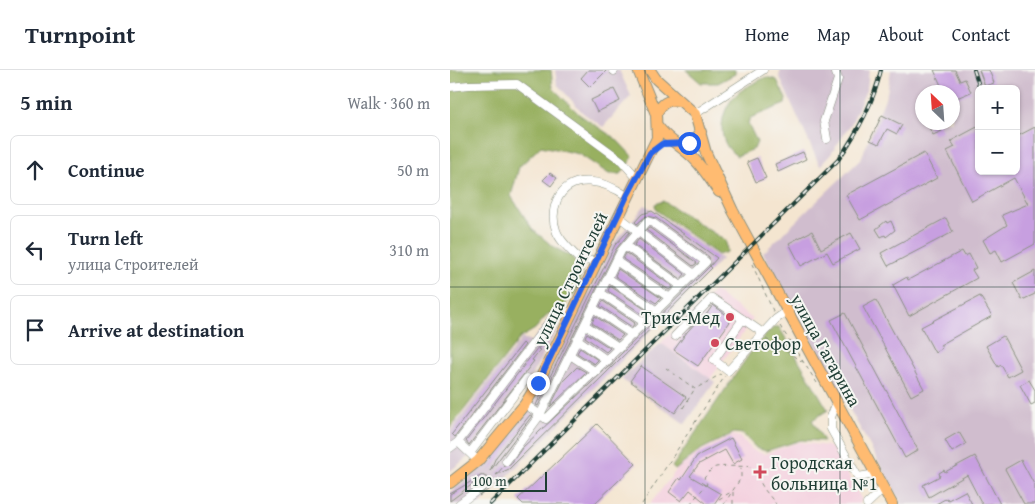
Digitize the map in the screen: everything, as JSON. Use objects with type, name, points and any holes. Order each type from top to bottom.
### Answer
[{"type":"main road","points":[[638,70],[656,114],[656,126],[698,162],[732,211]]},
{"type":"main road","points":[[650,70],[656,79],[695,114],[706,153],[732,211]]},
{"type":"main road","points":[[656,114],[662,104],[670,100],[680,100]]},
{"type":"main road","name":"улица Строителей","points":[[450,483],[478,461],[525,404],[538,383],[627,196],[652,150],[657,138],[656,126]]},
{"type":"main road","points":[[652,150],[662,144],[677,144],[696,139],[701,132]]},
{"type":"main road","name":"улица Гагарина","points":[[732,211],[892,504]]},
{"type":"street","points":[[695,114],[763,70]]},
{"type":"street","points":[[827,139],[824,121],[838,79],[835,70]]},
{"type":"street","points":[[450,87],[469,84],[517,84],[622,161],[637,178]]},
{"type":"street","points":[[597,261],[580,260],[556,232],[552,211],[562,191],[577,181],[603,183],[627,196]]},
{"type":"street","points":[[618,216],[694,274]]},
{"type":"street","points":[[506,461],[540,416],[616,261],[647,221],[653,223],[706,262],[608,361],[546,419],[540,416],[525,404]]},
{"type":"street","points":[[626,246],[681,286]]},
{"type":"street","points":[[616,261],[670,298]]},
{"type":"street","points":[[608,278],[657,311]]},
{"type":"street","points":[[601,293],[645,323]]},
{"type":"street","points":[[675,336],[712,298],[762,334]]},
{"type":"street","points":[[593,308],[632,335]]},
{"type":"street","points":[[450,448],[458,442],[553,317],[574,310]]},
{"type":"street","points":[[743,319],[714,360],[728,371],[776,318],[786,312]]},
{"type":"street","points":[[585,324],[620,348]]},
{"type":"street","points":[[578,339],[608,361]]},
{"type":"street","points":[[570,355],[596,372]]},
{"type":"street","points":[[470,453],[527,378],[538,383]]},
{"type":"street","points":[[837,402],[831,417],[831,428],[858,477],[876,474]]},
{"type":"street","points":[[458,442],[478,461]]},
{"type":"street","points":[[459,504],[483,486]]},
{"type":"street","points":[[867,504],[876,501],[884,488]]},
{"type":"path","points":[[762,334],[803,362]]},
{"type":"path","points":[[666,368],[695,389]]},
{"type":"path","points":[[683,408],[695,389],[710,379],[728,371]]},
{"type":"path","points":[[642,504],[728,371]]},
{"type":"path","points":[[690,504],[707,484],[704,478],[712,469],[718,466],[752,467],[764,489],[776,504]]},
{"type":"path","points":[[724,504],[740,478],[741,467]]},
{"type":"path","points":[[719,499],[733,491]]},
{"type":"path","points":[[733,491],[733,504]]},
{"type":"shaded area","points":[[555,70],[619,70],[631,96],[603,127],[583,113],[557,84]]},
{"type":"shaded area","points":[[781,70],[869,70],[867,88],[851,124],[831,154],[820,166],[779,76]]},
{"type":"shaded area","points":[[891,70],[1035,70],[1035,504],[902,504],[763,253],[861,159],[887,93]]},
{"type":"shaded area","points":[[645,205],[722,259],[480,504],[450,504],[450,492],[482,467],[532,405],[613,244]]},
{"type":"shaded area","points":[[714,291],[753,319],[710,379],[661,343]]},
{"type":"shaded area","points":[[553,315],[562,321],[531,376],[477,450],[450,471],[450,431],[522,338],[531,342]]},
{"type":"shaded area","points":[[661,343],[715,382],[685,424],[621,379]]},
{"type":"shaded area","name":"Городская больница №1","points":[[732,435],[740,437],[753,450],[764,454],[799,442],[827,446],[834,449],[862,500],[859,504],[650,504],[678,468],[699,452]]},
{"type":"green space","points":[[450,70],[551,70],[553,88],[580,115],[616,139],[633,157],[621,174],[609,174],[579,154],[541,146],[519,167],[511,196],[533,230],[555,248],[571,256],[582,271],[576,291],[563,307],[548,314],[535,329],[520,338],[450,428]]},
{"type":"green space","points":[[686,70],[735,70],[735,74],[718,83],[701,83]]},
{"type":"green space","points":[[766,77],[777,80],[786,99],[785,104],[750,118],[748,123],[757,142],[754,149],[737,156],[730,150],[722,134],[722,125],[727,107],[738,93]]},
{"type":"green space","points":[[663,201],[726,241],[727,252],[718,255],[656,210],[655,204]]},
{"type":"green space","points":[[774,327],[779,327],[828,410],[812,420],[824,441],[801,440],[766,451],[756,448],[743,434],[734,433],[702,449],[675,470],[672,467],[757,343]]},
{"type":"building","points":[[588,70],[607,70],[590,87],[581,78]]},
{"type":"building","points":[[934,70],[955,70],[960,81],[965,79],[971,92],[960,97],[960,85],[941,85]]},
{"type":"building","points":[[979,70],[989,70],[994,83],[985,85]]},
{"type":"building","points":[[614,89],[620,101],[597,112],[591,100]]},
{"type":"building","points":[[882,115],[902,125],[897,134],[887,129],[879,144],[870,140]]},
{"type":"building","points":[[1035,127],[1035,244],[1002,262],[996,250],[990,253],[983,240],[1007,225],[1002,215],[1028,204],[1014,178],[972,201],[947,151],[955,147],[951,141],[975,128],[975,175],[1020,175],[1020,135]]},
{"type":"building","points":[[930,130],[942,130],[942,131],[933,135]]},
{"type":"building","points":[[803,152],[806,159],[778,172],[775,164]]},
{"type":"building","points":[[924,153],[937,178],[860,220],[846,195]]},
{"type":"building","points":[[757,158],[766,178],[756,182],[747,162]]},
{"type":"building","points":[[550,173],[557,178],[551,186],[543,180]]},
{"type":"building","points":[[652,211],[717,258],[710,266],[709,257],[656,218],[646,216],[637,224],[635,222],[642,214]]},
{"type":"building","points":[[946,218],[953,232],[888,266],[881,253]]},
{"type":"building","points":[[886,221],[887,223],[891,221],[895,230],[886,237],[885,235],[881,237],[876,229]]},
{"type":"building","points":[[649,228],[697,263],[693,266],[646,230]]},
{"type":"building","points":[[628,231],[630,232],[616,249],[538,406],[536,405],[615,245]]},
{"type":"building","points":[[812,231],[821,249],[851,233],[860,249],[833,263],[827,252],[801,266],[789,243]]},
{"type":"building","points":[[639,239],[685,274],[681,279],[634,245]]},
{"type":"building","points":[[962,251],[965,256],[969,254],[976,268],[972,270],[977,278],[909,316],[893,285],[907,277],[908,280]]},
{"type":"building","points":[[626,253],[673,287],[669,290],[623,259]]},
{"type":"building","points":[[710,266],[712,268],[509,469],[496,475],[504,466],[510,465],[522,448],[612,365]]},
{"type":"building","points":[[618,269],[661,298],[656,303],[615,276]]},
{"type":"building","points":[[1035,271],[1035,294],[1022,300],[1013,283]]},
{"type":"building","points":[[610,286],[648,311],[644,315],[608,291]]},
{"type":"building","points":[[980,296],[992,316],[940,345],[942,348],[935,353],[921,327]]},
{"type":"building","points":[[876,300],[924,389],[911,396],[863,307]]},
{"type":"building","points":[[603,301],[635,323],[632,327],[600,306]]},
{"type":"building","points":[[713,305],[732,319],[698,366],[674,350],[698,320],[701,322]]},
{"type":"building","points":[[845,313],[918,450],[905,458],[831,320]]},
{"type":"building","points":[[595,316],[623,335],[618,340],[592,323]]},
{"type":"building","points":[[558,321],[538,349],[540,350],[532,360],[534,361],[469,445],[466,441]]},
{"type":"building","points":[[587,333],[610,348],[606,352],[585,337]]},
{"type":"building","points":[[1003,336],[1021,370],[1008,377],[1001,365],[998,367],[986,346]]},
{"type":"building","points":[[523,343],[525,345],[455,437],[452,434]]},
{"type":"building","points":[[580,348],[598,360],[594,364],[577,353]]},
{"type":"building","points":[[641,366],[686,397],[675,413],[630,381]]},
{"type":"building","points":[[577,367],[586,372],[550,407],[563,381]]},
{"type":"building","points":[[1029,380],[1035,390],[1035,403],[1031,405],[1020,385]]},
{"type":"building","points":[[530,415],[532,416],[490,471],[496,457]]},
{"type":"building","points":[[597,424],[636,464],[594,504],[523,504],[518,499]]},
{"type":"building","points":[[959,432],[966,444],[952,452],[945,440]]},
{"type":"building","points":[[731,438],[742,459],[733,464],[725,450],[699,464],[690,476],[721,494],[714,504],[707,504],[690,490],[681,501],[669,492],[679,478],[681,480],[697,456]]},
{"type":"building","points":[[975,456],[1000,504],[982,504],[967,475],[929,497],[923,485],[940,476],[939,473],[944,470],[945,472]]},
{"type":"building","points":[[1021,460],[1035,486],[1035,504],[1024,504],[1005,469]]},
{"type":"building","points":[[482,475],[488,478],[490,485],[488,490],[479,496],[489,486],[486,481],[478,480],[450,501],[450,494]]},
{"type":"building","points":[[965,491],[972,504],[936,504],[947,498],[948,500]]},
{"type":"railway","points":[[490,504],[838,160],[864,117],[874,94],[881,70]]},
{"type":"railway","points":[[974,70],[979,85]]},
{"type":"place","name":"ТриС-Мед","points":[[730,317]]},
{"type":"place","name":"Светофор","points":[[715,343]]},
{"type":"place","name":"Городская больница №1","points":[[760,472]]},
{"type":"route","points":[[538,383],[627,196],[650,153],[662,144],[674,143],[680,145],[689,143]]}]
